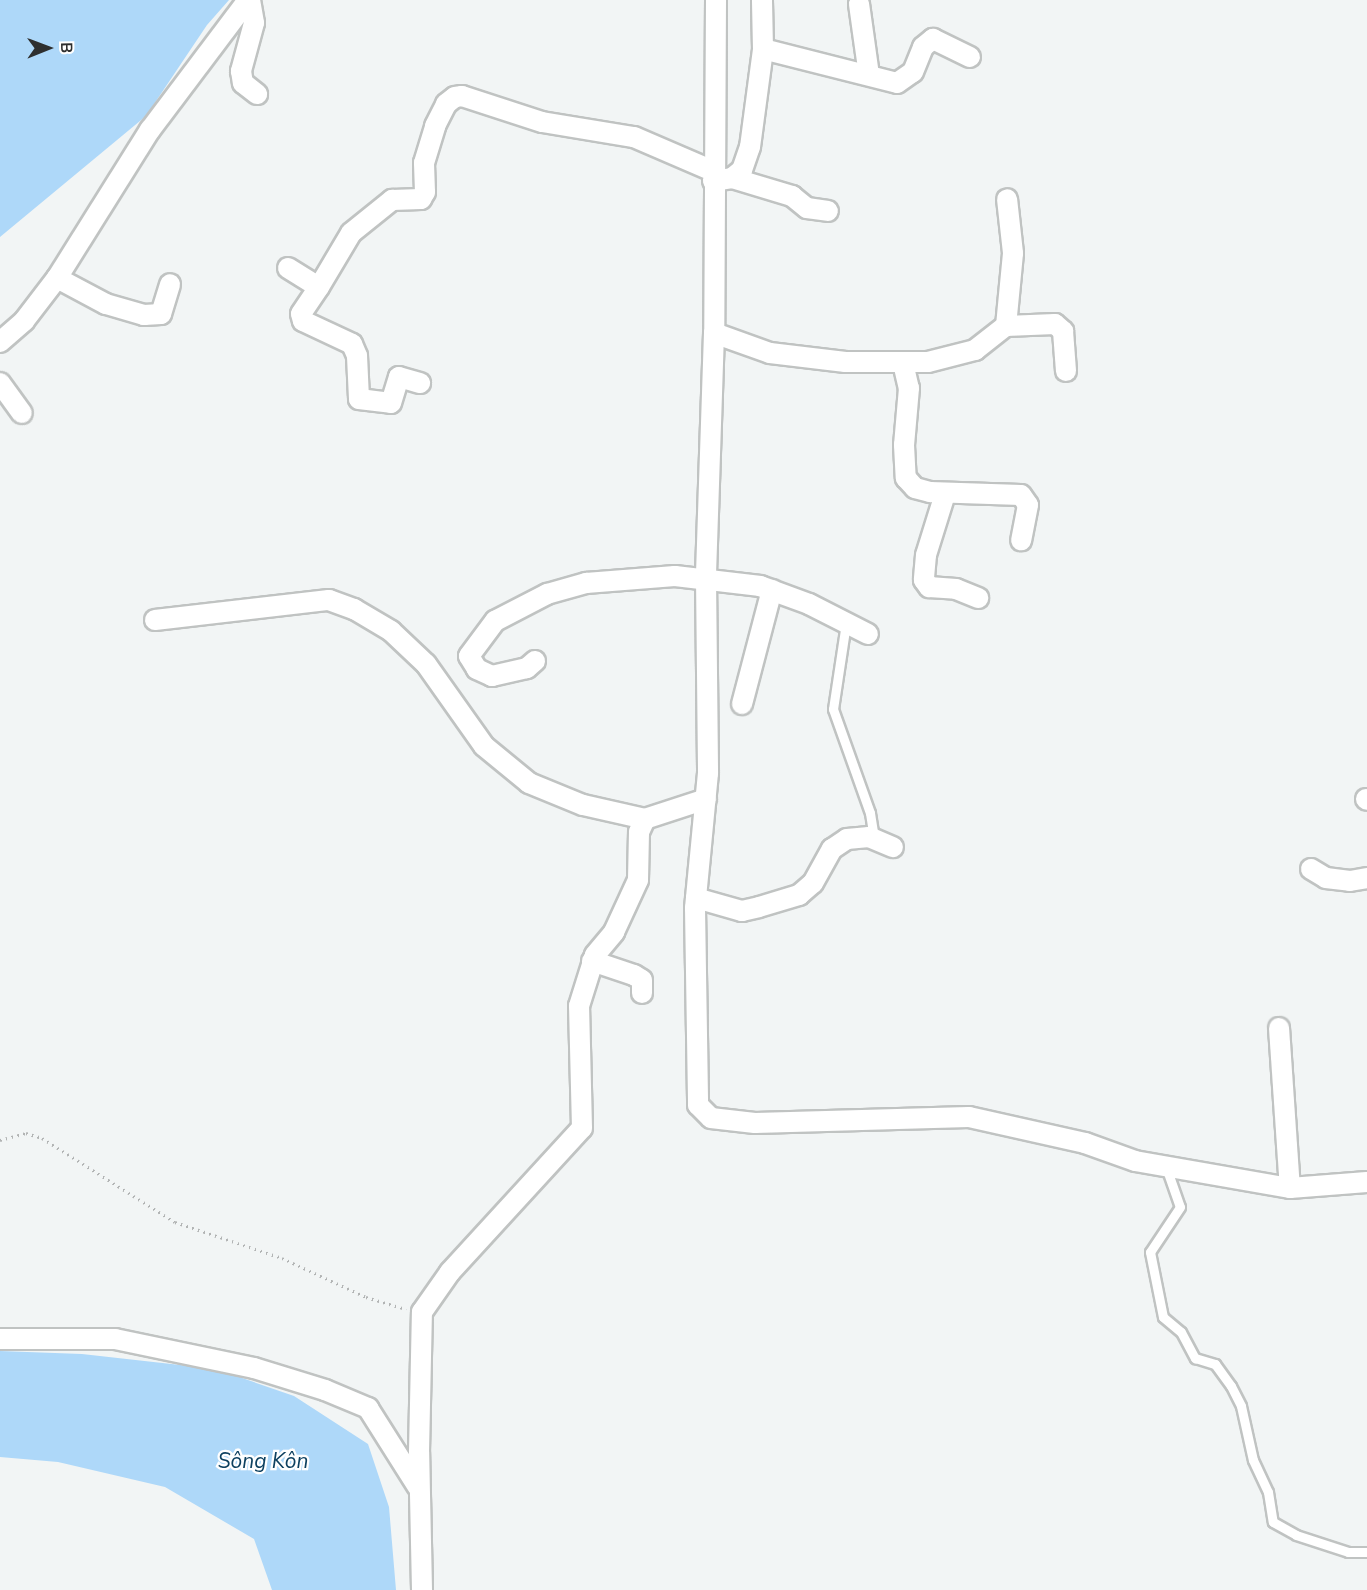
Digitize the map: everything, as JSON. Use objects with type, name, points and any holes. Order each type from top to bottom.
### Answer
[{"type":"street","points":[[249,0],[254,23],[241,71],[243,83],[258,94]]},
{"type":"street","points":[[0,342],[24,321],[57,278],[150,130],[249,0]]},
{"type":"street","points":[[716,0],[720,177],[706,576],[706,799],[696,898],[698,1105],[711,1118],[755,1123],[969,1117],[1085,1143],[1135,1161],[1165,1164],[1290,1188],[1367,1182]]},
{"type":"street","points":[[720,177],[742,170],[750,147],[763,49],[762,0]]},
{"type":"street","points":[[859,4],[869,75]]},
{"type":"street","points":[[763,49],[902,82],[913,72],[923,47],[933,39],[970,57]]},
{"type":"street","points":[[420,383],[399,377],[391,403],[359,399],[357,356],[352,344],[303,321],[301,314],[351,233],[392,200],[421,199],[425,192],[424,163],[435,126],[446,104],[455,98],[462,96],[542,122],[634,137],[720,177],[796,198],[807,208],[828,211]]},
{"type":"street","points":[[1006,326],[1013,253],[1007,199]]},
{"type":"street","points":[[288,268],[319,287]]},
{"type":"street","points":[[57,278],[106,304],[144,315],[161,314],[170,284]]},
{"type":"street","points":[[714,333],[770,353],[845,362],[903,363],[960,357],[1006,326],[1055,324],[1063,331],[1066,371]]},
{"type":"street","points":[[903,363],[909,388],[904,445],[906,478],[915,488],[945,494],[995,491],[1021,495],[1028,505],[1021,540]]},
{"type":"street","points":[[0,383],[22,413]]},
{"type":"street","points":[[945,494],[926,555],[924,580],[929,587],[956,589],[978,598]]},
{"type":"street","points":[[535,662],[527,668],[492,676],[471,664],[469,656],[495,621],[547,594],[586,583],[706,576],[772,590],[868,634]]},
{"type":"street","points":[[742,704],[772,590]]},
{"type":"street","points":[[155,620],[329,600],[354,609],[391,631],[426,664],[484,746],[530,783],[583,805],[645,819],[706,799]]},
{"type":"street","points":[[422,1590],[419,1490],[422,1312],[450,1272],[582,1128],[579,1006],[592,961],[614,932],[638,880],[639,832],[645,819]]},
{"type":"street","points":[[696,898],[742,911],[799,895],[813,882],[832,849],[847,839],[874,839],[893,847]]},
{"type":"street","points":[[1311,869],[1326,878],[1350,881],[1367,878]]},
{"type":"street","points":[[592,961],[634,975],[642,980],[642,993]]},
{"type":"street","points":[[1279,1028],[1290,1188]]},
{"type":"street","points":[[0,1339],[115,1339],[254,1368],[325,1390],[368,1408],[419,1490]]},
{"type":"lane","points":[[846,623],[833,709],[870,813],[874,839]]},
{"type":"lane","points":[[1165,1164],[1180,1207],[1150,1252],[1163,1317],[1181,1332],[1195,1358],[1215,1364],[1232,1386],[1241,1406],[1253,1460],[1268,1492],[1274,1522],[1296,1535],[1348,1552],[1367,1552]]},
{"type":"path","points":[[0,1140],[26,1133],[42,1138],[175,1222],[282,1258],[366,1298],[422,1312]]},
{"type":"water","points":[[0,0],[229,0],[207,25],[146,116],[0,237]]},
{"type":"water","name":"Sông Kôn","points":[[0,1351],[82,1354],[216,1369],[294,1396],[368,1444],[389,1507],[396,1590],[272,1590],[254,1539],[165,1487],[58,1462],[0,1457]]}]
